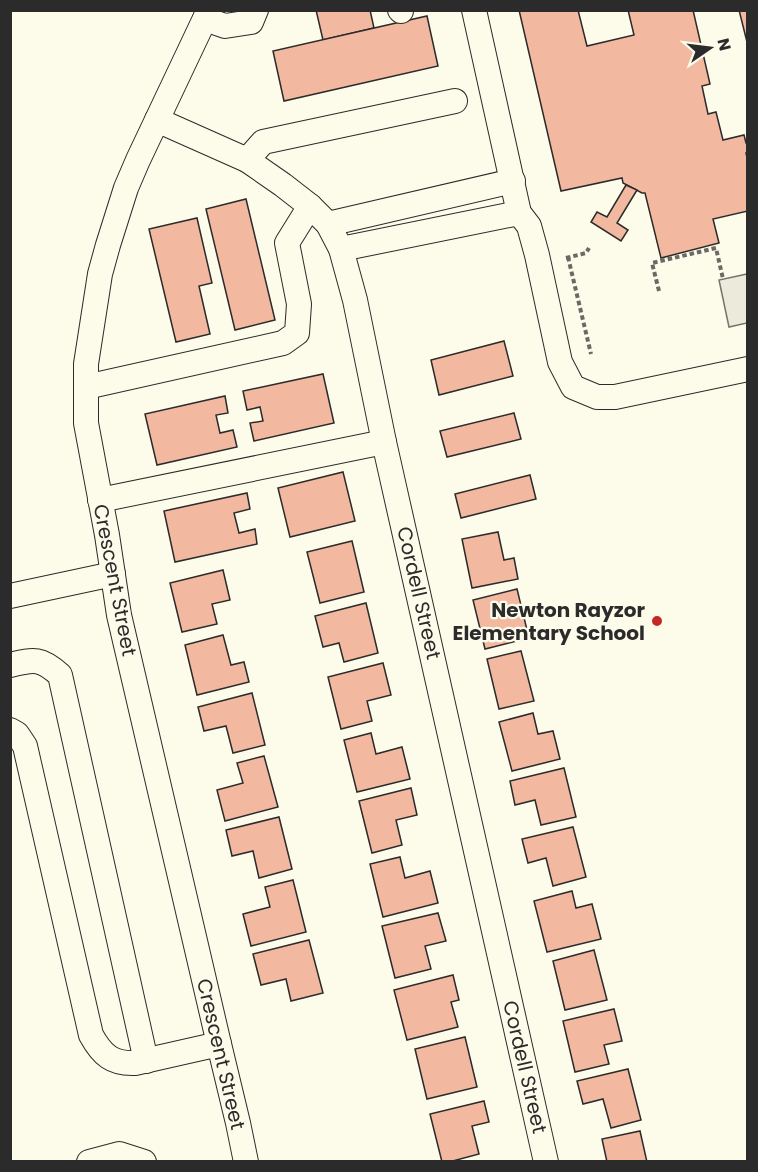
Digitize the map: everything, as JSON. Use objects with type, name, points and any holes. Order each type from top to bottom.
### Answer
[{"type":"street","points":[[207,15],[225,26],[250,22],[256,10]]},
{"type":"street","points":[[474,10],[519,213],[529,226],[560,362],[573,387],[597,397],[615,397],[747,369]]},
{"type":"street","name":"Crescent Street","points":[[207,15],[126,188],[108,245],[100,274],[86,364],[86,423],[119,615],[246,1161]]},
{"type":"street","points":[[247,160],[263,142],[455,101]]},
{"type":"street","name":"Cordell Street","points":[[157,120],[247,160],[283,185],[310,206],[328,224],[341,249],[355,300],[384,442],[546,1161]]},
{"type":"street","points":[[328,224],[513,181]]},
{"type":"street","points":[[86,387],[283,342],[297,333],[299,304],[287,243],[310,206]]},
{"type":"street","points":[[341,249],[519,213]]},
{"type":"street","points":[[100,500],[384,442]]},
{"type":"street","points":[[10,596],[113,574]]},
{"type":"street","points":[[10,665],[29,660],[47,663],[60,675],[146,1061]]},
{"type":"street","points":[[10,730],[17,734],[25,746],[91,1035],[99,1050],[123,1064],[219,1044]]},
{"type":"street","points":[[89,1161],[119,1154],[144,1161]]},
{"type":"path","points":[[589,248],[586,253],[566,258],[591,354]]},
{"type":"path","points":[[659,291],[652,263],[716,248],[723,279]]},
{"type":"shaded area","points":[[747,274],[747,323],[729,327],[719,280]]},
{"type":"building","points":[[316,10],[370,10],[374,28],[323,40]]},
{"type":"building","points":[[519,10],[578,10],[587,46],[634,35],[628,10],[693,10],[710,84],[702,86],[708,114],[716,112],[723,140],[744,135],[748,143],[748,153],[746,153],[748,211],[713,219],[719,243],[661,258],[645,193],[623,183],[622,178],[561,191]]},
{"type":"building","points":[[739,10],[748,10],[748,46]]},
{"type":"building","points":[[427,16],[438,66],[284,101],[273,51]]},
{"type":"building","points":[[626,185],[637,190],[617,223],[628,230],[621,241],[591,222],[597,212],[607,217]]},
{"type":"building","points":[[246,199],[275,320],[235,330],[206,209]]},
{"type":"building","points":[[197,218],[212,283],[199,286],[210,334],[176,342],[149,229]]},
{"type":"building","points":[[504,341],[513,376],[439,395],[431,360]]},
{"type":"building","points":[[323,374],[334,423],[254,441],[250,423],[263,421],[260,407],[247,410],[243,391]]},
{"type":"building","points":[[225,396],[228,413],[216,415],[220,433],[233,430],[237,447],[157,465],[145,414]]},
{"type":"building","points":[[514,413],[521,439],[447,457],[440,431]]},
{"type":"building","points":[[343,472],[355,521],[290,537],[278,488]]},
{"type":"building","points":[[530,475],[536,499],[461,518],[455,494]]},
{"type":"building","points":[[247,493],[250,509],[234,513],[239,533],[255,529],[257,544],[175,562],[164,511]]},
{"type":"building","points":[[498,532],[504,560],[514,558],[518,579],[472,588],[462,539]]},
{"type":"building","points":[[352,541],[364,592],[320,603],[307,552]]},
{"type":"building","points":[[223,570],[230,600],[212,604],[217,624],[182,632],[170,583]]},
{"type":"building","points":[[517,589],[529,638],[485,649],[473,600]]},
{"type":"building","points":[[366,603],[378,653],[344,662],[339,643],[323,647],[315,616]]},
{"type":"building","points":[[223,635],[231,665],[244,662],[249,682],[197,695],[185,645]]},
{"type":"building","points":[[521,651],[534,701],[499,709],[487,659]]},
{"type":"building","points":[[383,663],[391,695],[367,701],[372,721],[341,729],[328,677]]},
{"type":"building","points":[[252,693],[265,745],[233,753],[226,726],[204,731],[198,707]]},
{"type":"building","points":[[533,713],[538,734],[553,731],[560,759],[512,771],[499,722]]},
{"type":"building","points":[[371,733],[376,754],[402,747],[410,779],[357,792],[344,740]]},
{"type":"building","points":[[264,756],[278,807],[225,821],[217,790],[243,783],[237,763]]},
{"type":"building","points":[[564,768],[576,817],[541,825],[535,800],[515,805],[510,781]]},
{"type":"building","points":[[411,788],[417,815],[396,820],[402,845],[372,853],[359,801]]},
{"type":"building","points":[[279,817],[292,869],[259,878],[253,851],[232,856],[226,830]]},
{"type":"building","points":[[573,827],[586,877],[553,886],[546,858],[528,863],[522,839]]},
{"type":"building","points":[[400,857],[405,878],[430,871],[438,903],[383,917],[370,864]]},
{"type":"building","points":[[293,880],[306,932],[251,946],[243,914],[270,907],[265,887]]},
{"type":"building","points":[[572,891],[576,908],[592,904],[601,939],[547,952],[534,901]]},
{"type":"building","points":[[438,913],[446,941],[425,946],[431,969],[395,978],[382,926]]},
{"type":"building","points":[[309,940],[323,993],[291,1001],[286,979],[261,985],[253,954]]},
{"type":"building","points":[[594,950],[607,1000],[565,1010],[553,961]]},
{"type":"building","points":[[453,975],[459,1000],[451,1002],[458,1027],[407,1040],[394,990]]},
{"type":"building","points":[[614,1009],[622,1041],[604,1045],[609,1064],[575,1072],[563,1021]]},
{"type":"building","points":[[465,1037],[477,1087],[427,1099],[415,1049]]},
{"type":"building","points":[[628,1069],[641,1120],[611,1128],[603,1099],[583,1104],[577,1081]]},
{"type":"building","points":[[484,1101],[489,1122],[472,1126],[479,1154],[442,1162],[430,1114]]},
{"type":"building","points":[[640,1131],[647,1162],[607,1162],[602,1139]]},
{"type":"place","name":"Newton Rayzor Elementary School","points":[[657,621]]}]
